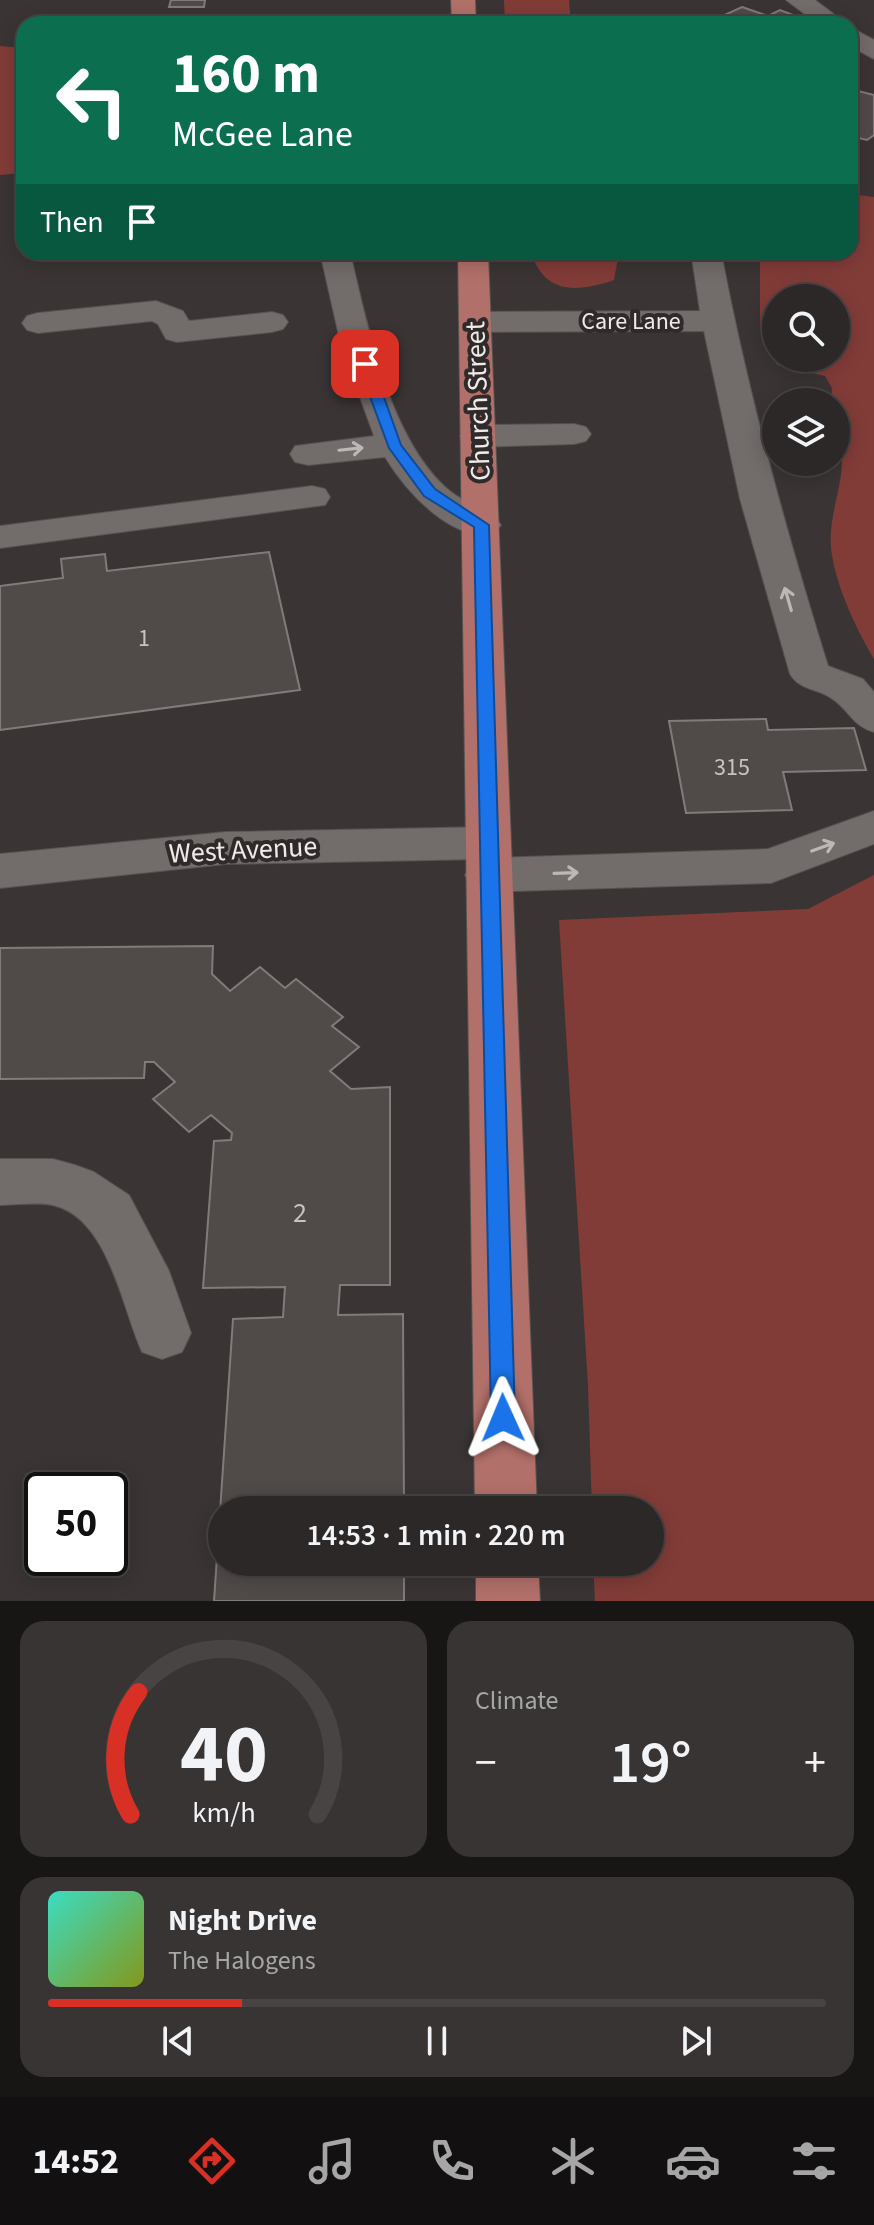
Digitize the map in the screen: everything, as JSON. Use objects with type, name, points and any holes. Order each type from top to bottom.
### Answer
[{"type":"main road","name":"Church Street","points":[[473,260],[506,1496]]},
{"type":"main road","points":[[507,1576],[508,1601]]},
{"type":"street","points":[[798,0],[823,16]]},
{"type":"street","points":[[337,260],[365,364],[394,445],[430,493],[482,525]]},
{"type":"street","name":"Care Lane","points":[[475,322],[718,321],[707,260]]},
{"type":"street","points":[[38,323],[156,311],[172,318],[177,332],[272,322]]},
{"type":"street","points":[[718,321],[758,499],[810,674],[848,689],[874,718]]},
{"type":"street","points":[[478,436],[574,434]]},
{"type":"street","points":[[308,454],[394,445]]},
{"type":"street","points":[[0,537],[312,497]]},
{"type":"street","name":"West Avenue","points":[[0,871],[226,848],[771,866],[874,827]]},
{"type":"street","points":[[0,1182],[53,1182],[75,1188],[110,1212],[141,1271],[162,1333]]},
{"type":"shaded area","points":[[504,0],[569,0],[570,16],[505,16]]},
{"type":"shaded area","points":[[0,46],[16,47],[16,174],[0,175]]},
{"type":"shaded area","points":[[858,195],[874,197],[874,659],[838,580],[831,546],[840,476],[850,476],[850,388],[832,388],[825,376],[808,372],[850,372],[850,284],[762,284],[762,331],[760,260],[858,260]]},
{"type":"shaded area","points":[[534,260],[618,260],[614,280],[574,288],[553,283]]},
{"type":"shaded area","points":[[874,875],[874,1601],[595,1601],[594,1576],[664,1576],[664,1496],[592,1496],[588,1385],[559,920],[808,909]]},
{"type":"building","points":[[171,0],[205,0],[204,7],[169,7]]},
{"type":"building","points":[[742,7],[768,16],[722,16]]},
{"type":"building","points":[[780,10],[796,16],[768,16]]},
{"type":"building","points":[[858,91],[874,95],[874,135],[867,140],[858,138]]},
{"type":"building","points":[[269,552],[300,690],[0,730],[0,586],[63,578],[61,559],[105,554],[107,571]]},
{"type":"building","points":[[766,719],[768,730],[854,728],[866,770],[783,772],[792,810],[686,813],[669,721]]},
{"type":"building","points":[[213,946],[212,974],[230,991],[260,967],[285,988],[296,979],[343,1017],[332,1026],[359,1047],[330,1071],[351,1089],[390,1087],[390,1285],[340,1285],[338,1315],[403,1314],[404,1496],[221,1496],[233,1319],[283,1317],[285,1287],[203,1288],[214,1141],[231,1140],[232,1133],[211,1115],[189,1132],[153,1099],[175,1082],[154,1062],[145,1062],[144,1078],[0,1079],[0,948]]},
{"type":"building","points":[[216,1576],[404,1576],[404,1601],[214,1601]]},
{"type":"route","points":[[365,364],[394,445],[430,493],[482,525],[503,1418]]}]
